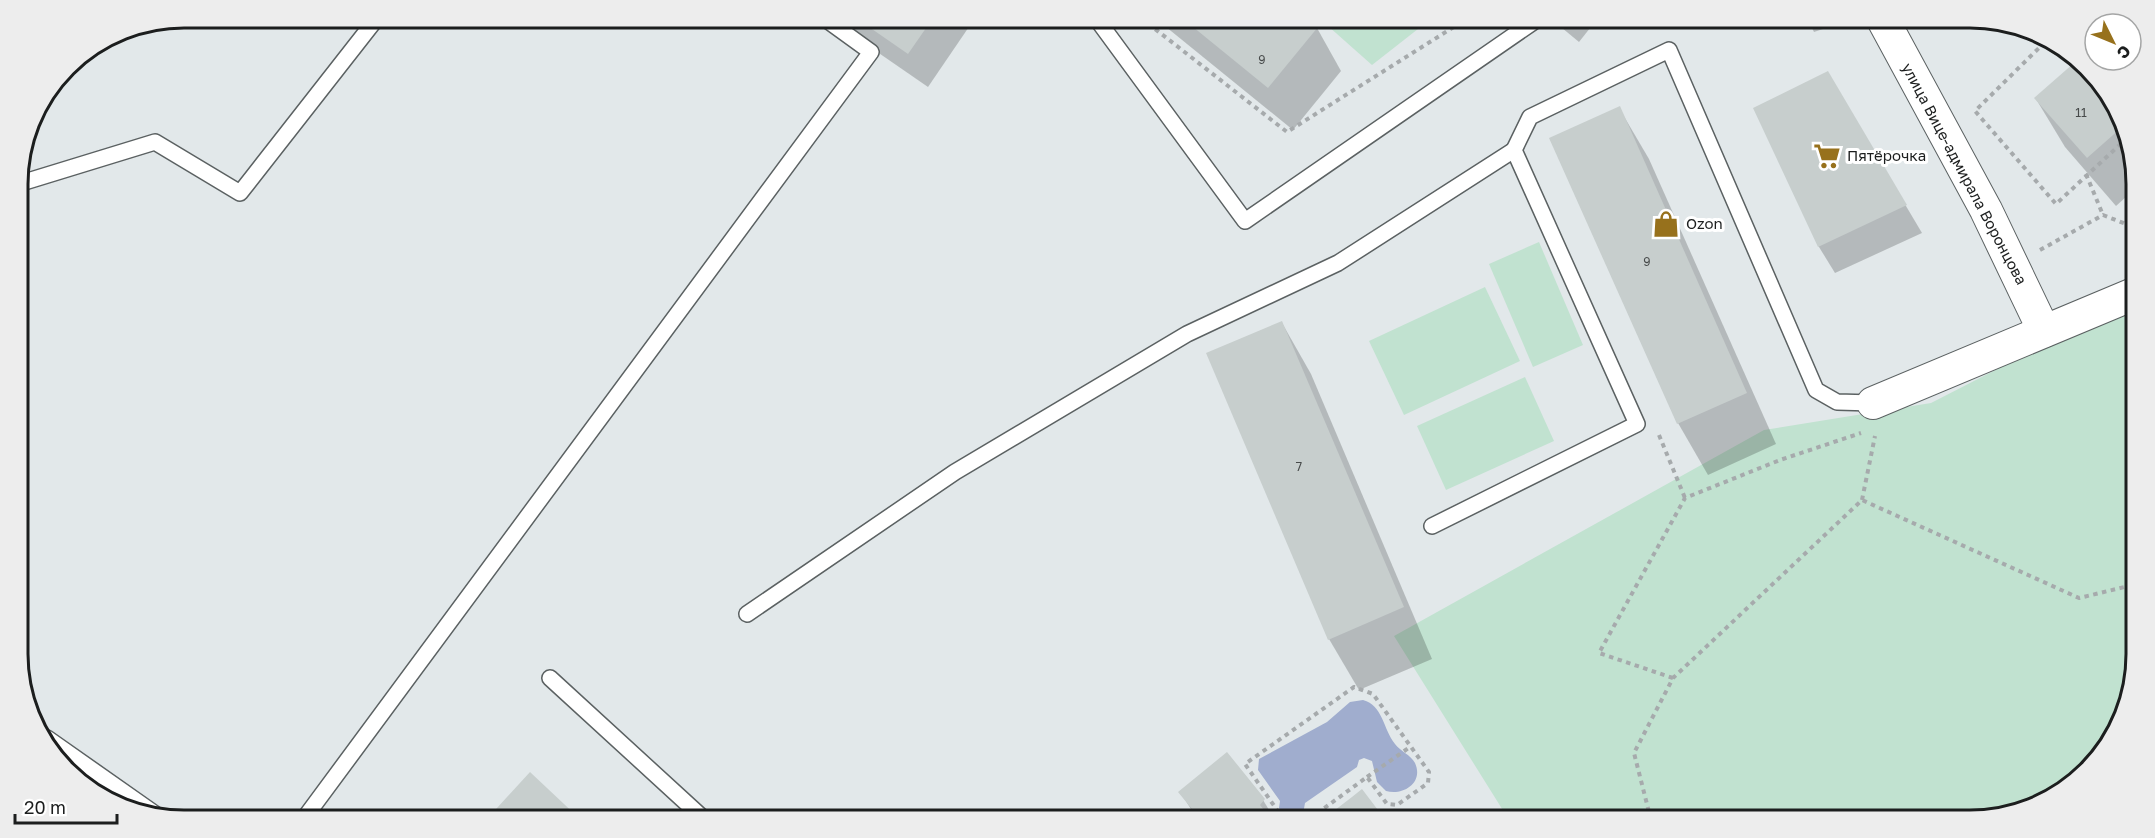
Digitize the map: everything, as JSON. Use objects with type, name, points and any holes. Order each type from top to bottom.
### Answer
[{"type":"street","name":"улица Вице-адмирала Воронцова","points":[[1887,28],[1986,210],[2044,331]]},
{"type":"street","points":[[1875,416],[2044,331],[2126,303]]},
{"type":"lane","points":[[1104,28],[1245,221],[1524,28]]},
{"type":"lane","points":[[29,181],[155,142],[240,193],[368,29]]},
{"type":"lane","points":[[310,810],[871,52],[839,29]]},
{"type":"lane","points":[[747,614],[955,472],[1187,334],[1338,263],[1514,150],[1530,117],[1669,50],[1816,390],[1837,402],[1875,416]]},
{"type":"lane","points":[[1432,526],[1638,424],[1514,150]]},
{"type":"lane","points":[[550,678],[694,810]]},
{"type":"lane","points":[[61,748],[139,802]]},
{"type":"path","points":[[1154,28],[1287,132],[1452,28]]},
{"type":"path","points":[[2041,46],[1975,111],[2056,204],[2121,144]]},
{"type":"path","points":[[2086,174],[2103,215],[2126,224]]},
{"type":"path","points":[[2013,266],[2103,215]]},
{"type":"path","points":[[1673,678],[1599,653],[1686,498],[1780,460],[1875,416]]},
{"type":"path","points":[[1648,809],[1634,753],[1673,678],[1862,500],[1875,416]]},
{"type":"path","points":[[1658,432],[1686,498]]},
{"type":"path","points":[[1862,500],[2079,598],[2126,587]]},
{"type":"path","points":[[1277,809],[1245,764],[1354,687],[1373,694],[1429,772],[1428,783],[1397,806],[1387,804],[1367,777]]},
{"type":"path","points":[[1323,809],[1410,747]]},
{"type":"green space","points":[[1331,28],[1419,28],[1372,65]]},
{"type":"green space","points":[[1539,242],[1583,345],[1533,367],[1489,264]]},
{"type":"green space","points":[[1485,287],[1520,361],[1404,415],[1369,341]]},
{"type":"green space","points":[[2126,303],[2126,664],[2118,704],[2110,722],[2100,740],[2081,764],[2048,789],[2030,798],[1981,809],[1502,809],[1394,636],[1764,430],[1931,403]]},
{"type":"green space","points":[[1525,377],[1554,441],[1446,490],[1417,426]]},
{"type":"water","points":[[1363,700],[1379,712],[1395,744],[1415,763],[1417,777],[1414,782],[1399,792],[1386,791],[1377,782],[1372,761],[1364,758],[1359,760],[1357,767],[1305,803],[1304,809],[1280,809],[1280,801],[1258,770],[1259,759],[1327,722],[1350,702]]},
{"type":"building","points":[[1195,28],[1317,28],[1268,88]]},
{"type":"building","points":[[871,29],[926,29],[908,54]]},
{"type":"building","points":[[2071,66],[2081,74],[2106,107],[2117,131],[2087,158],[2034,98]]},
{"type":"building","name":"Пятёрочка","points":[[1828,71],[1907,205],[1818,247],[1753,108]]},
{"type":"building","points":[[1620,106],[1747,393],[1677,424],[1549,138]]},
{"type":"building","points":[[1282,321],[1404,607],[1328,640],[1206,353]]},
{"type":"building","points":[[1227,752],[1265,799],[1260,805],[1264,809],[1192,809],[1178,792]]},
{"type":"building","points":[[530,772],[570,810],[495,810]]},
{"type":"building","points":[[1362,789],[1377,809],[1336,809]]},
{"type":"place","name":"Пятёрочка","points":[[1827,156]]},
{"type":"place","name":"Ozon","points":[[1666,224]]}]
